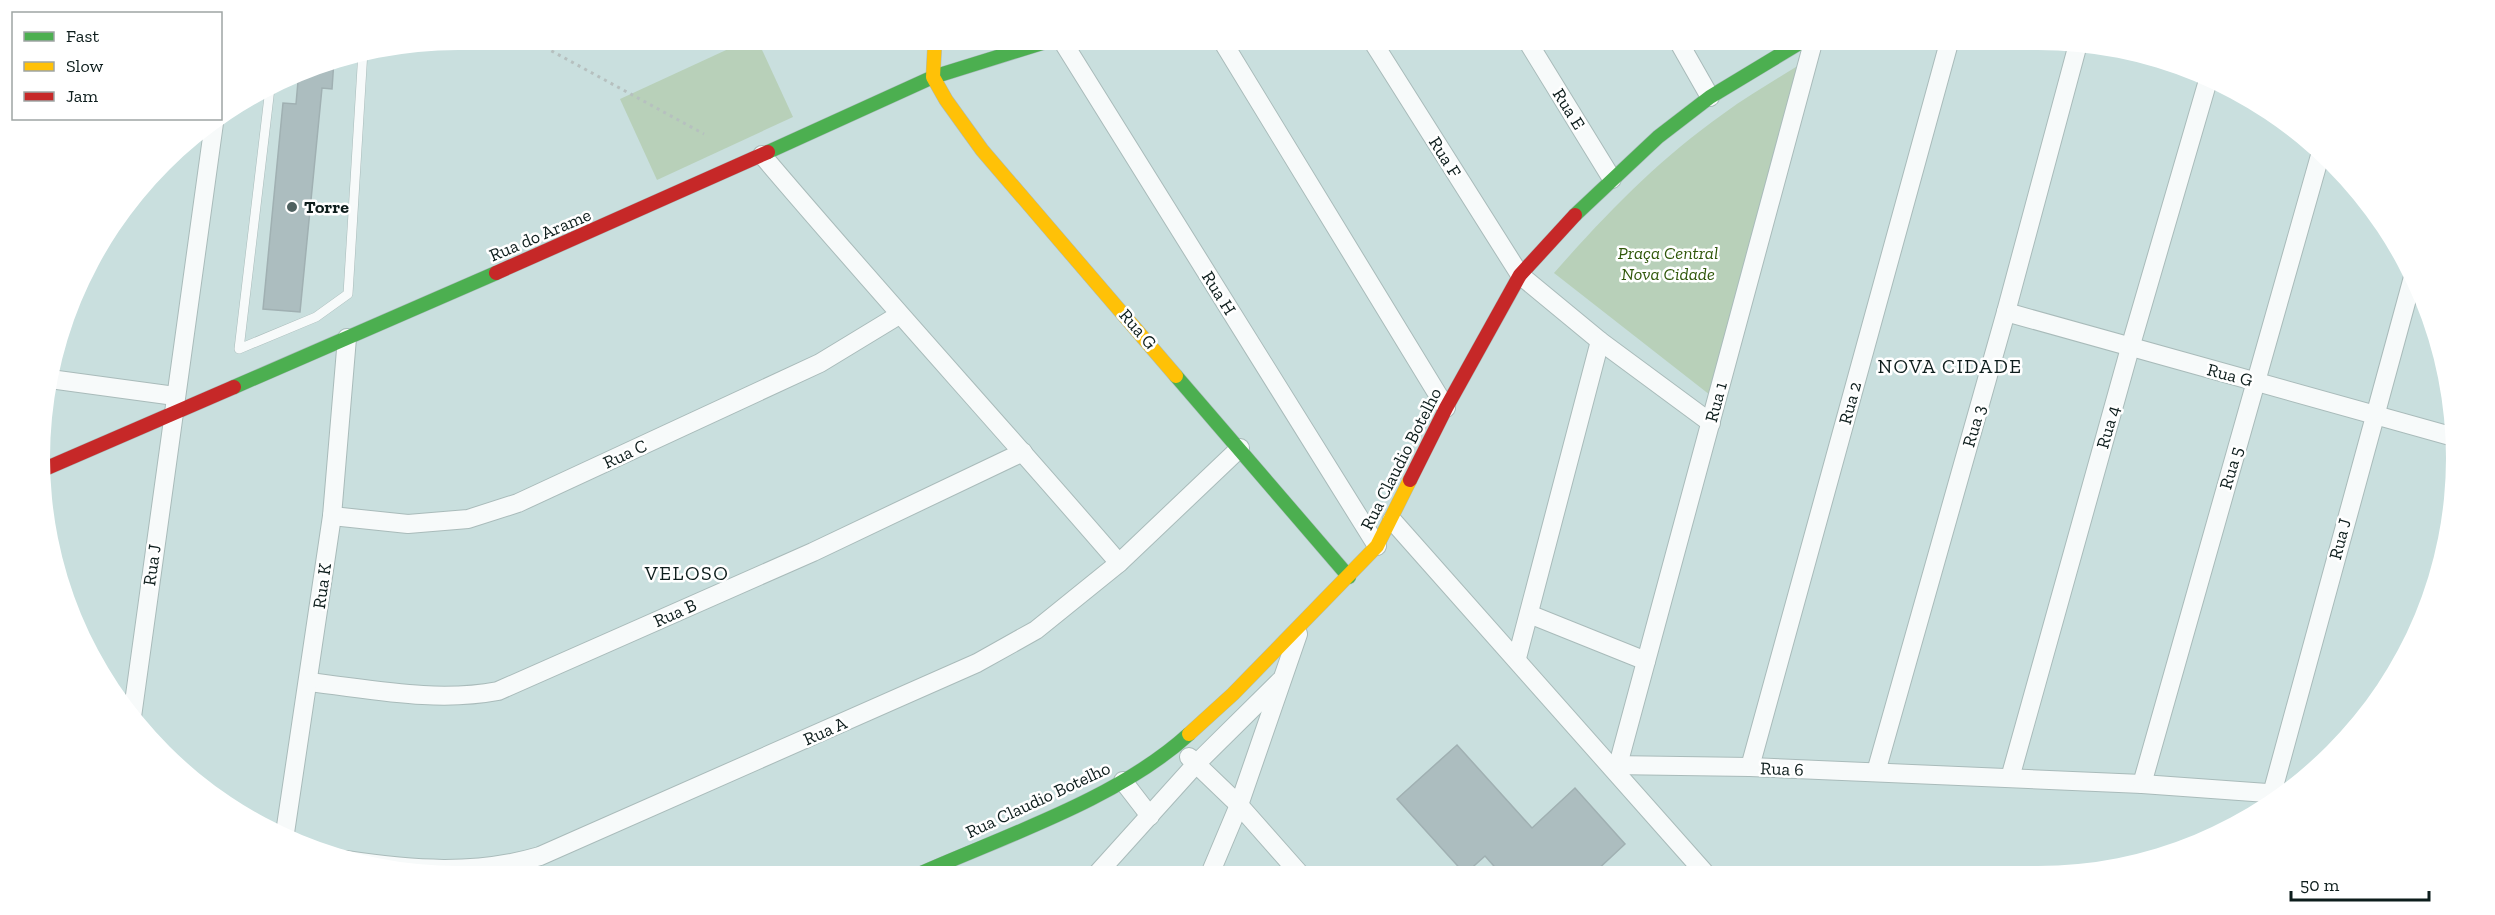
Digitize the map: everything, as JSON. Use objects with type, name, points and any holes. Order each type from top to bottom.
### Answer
[{"type":"street","points":[[933,77],[934,50]]},
{"type":"street","name":"Rua do Arame","points":[[50,466],[174,404],[347,338],[762,156],[933,77],[1020,50]]},
{"type":"street","name":"Rua H","points":[[1068,50],[1377,546]]},
{"type":"street","points":[[1228,50],[1446,408]]},
{"type":"street","name":"Rua F","points":[[1378,50],[1520,275],[1600,341],[1711,423]]},
{"type":"street","name":"Rua E","points":[[1533,50],[1612,179]]},
{"type":"street","points":[[1683,50],[1710,97]]},
{"type":"street","name":"Rua Claudio Botelho","points":[[937,866],[1087,800],[1123,781],[1177,746],[1301,626],[1377,546],[1446,408],[1520,275],[1612,179],[1658,137],[1710,97],[1788,50]]},
{"type":"street","name":"Rua 1","points":[[1614,765],[1646,661],[1811,50]]},
{"type":"street","name":"Rua 2","points":[[1750,767],[1947,50]]},
{"type":"street","name":"Rua 3","points":[[1876,772],[2006,312],[2076,51]]},
{"type":"street","name":"Rua G","points":[[933,77],[946,100],[982,150],[1349,577]]},
{"type":"street","name":"Rua 4","points":[[2010,778],[2130,348],[2206,87]]},
{"type":"street","name":"Rua J","points":[[134,705],[213,131]]},
{"type":"street","points":[[762,156],[899,315],[1023,452],[1119,563]]},
{"type":"street","name":"Rua 5","points":[[2142,784],[2318,162]]},
{"type":"street","name":"Rua J","points":[[2276,788],[2373,416],[2409,290]]},
{"type":"street","name":"Rua G","points":[[2006,312],[2445,435]]},
{"type":"street","name":"Rua C","points":[[332,516],[408,524],[468,519],[518,503],[820,363],[899,315]]},
{"type":"street","name":"Rua K","points":[[286,827],[332,516],[347,338]]},
{"type":"street","points":[[1516,658],[1600,341]]},
{"type":"street","points":[[57,380],[174,404]]},
{"type":"street","name":"Rua A","points":[[507,866],[540,856],[977,663],[1036,630],[1119,563],[1240,448]]},
{"type":"street","name":"Rua B","points":[[309,682],[428,696],[473,696],[498,691],[813,552],[1023,452]]},
{"type":"street","points":[[1392,520],[1614,765],[1699,866]]},
{"type":"street","points":[[1529,614],[1646,661]]},
{"type":"street","points":[[1213,866],[1239,805],[1280,681],[1301,626]]},
{"type":"street","points":[[1104,866],[1196,764],[1280,681]]},
{"type":"street","points":[[1177,746],[1239,805],[1292,866]]},
{"type":"street","name":"Rua 6","points":[[1614,765],[1750,767],[2142,784],[2266,795]]},
{"type":"street","points":[[1123,781],[1150,816]]},
{"type":"lane","points":[[269,96],[239,349],[316,317],[348,294],[362,61]]},
{"type":"path","points":[[550,50],[704,134]]},
{"type":"green space","points":[[726,50],[762,50],[793,117],[657,180],[620,99]]},
{"type":"green space","name":"Praça Central Nova Cidade","points":[[1804,62],[1710,395],[1554,273],[1613,209],[1699,131]]},
{"type":"building","name":"Torre","points":[[333,69],[332,89],[322,88],[300,312],[263,309],[283,103],[296,104],[298,82]]},
{"type":"building","points":[[1457,745],[1532,828],[1575,788],[1625,844],[1601,866],[1494,866],[1485,856],[1474,866],[1458,866],[1397,799]]},
{"type":"traffic: fast","points":[[768,152],[933,77],[1020,50]]},
{"type":"traffic: fast","points":[[1575,215],[1658,137],[1710,97],[1788,50]]},
{"type":"traffic: fast","points":[[234,387],[496,273]]},
{"type":"traffic: fast","points":[[1176,376],[1349,577]]},
{"type":"traffic: fast","points":[[938,866],[1095,797],[1129,778],[1189,734]]},
{"type":"traffic: slow","points":[[934,50],[933,77],[946,100],[982,150],[1176,376]]},
{"type":"traffic: slow","points":[[1189,734],[1233,694],[1377,546],[1410,480]]},
{"type":"traffic: jam","points":[[496,273],[768,152]]},
{"type":"traffic: jam","points":[[1410,480],[1446,408],[1520,275],[1575,215]]},
{"type":"traffic: jam","points":[[50,467],[234,387]]},
{"type":"place","name":"Torre","points":[[292,207]]},
{"type":"district","name":"NOVA CIDADE","points":[[1950,366]]},
{"type":"district","name":"VELOSO","points":[[687,573]]}]
